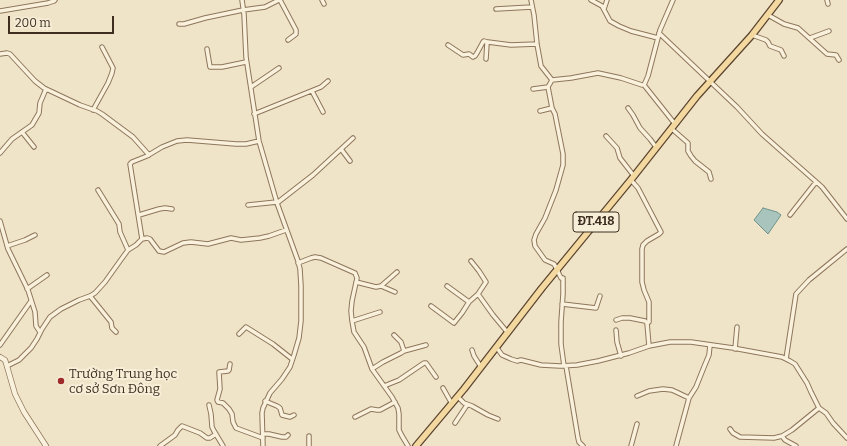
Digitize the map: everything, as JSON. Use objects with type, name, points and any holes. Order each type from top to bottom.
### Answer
[{"type":"main road","name":"ĐT.418","points":[[416,446],[458,397],[557,269],[633,178],[697,96],[752,36],[768,15],[776,1]]},
{"type":"street","points":[[0,11],[55,0]]},
{"type":"street","points":[[242,0],[246,62],[258,141],[277,203],[300,269],[301,286],[300,331],[297,346],[286,372],[265,401],[262,413],[263,446]]},
{"type":"street","points":[[179,24],[243,10],[265,7],[279,0],[296,30],[296,34],[288,40]]},
{"type":"street","points":[[531,0],[541,66],[552,80]]},
{"type":"street","points":[[591,0],[602,6],[610,20],[618,26],[658,38]]},
{"type":"street","points":[[604,9],[607,0]]},
{"type":"street","points":[[644,85],[648,76],[658,38],[673,0]]},
{"type":"street","points":[[496,9],[532,8]]},
{"type":"street","points":[[768,15],[784,24],[798,28],[827,54],[836,55],[839,60]]},
{"type":"street","points":[[810,38],[828,31]]},
{"type":"street","points":[[660,33],[737,107],[762,134],[816,182],[847,219]]},
{"type":"street","points":[[752,36],[766,40],[770,46],[781,50],[784,56]]},
{"type":"street","points":[[448,45],[462,55],[469,54],[473,57],[484,41],[511,46],[537,44]]},
{"type":"street","points":[[486,59],[487,42]]},
{"type":"street","points":[[93,110],[108,83],[113,68],[102,47]]},
{"type":"street","points":[[207,49],[209,66],[211,67],[246,62]]},
{"type":"street","points":[[0,54],[10,54],[35,81],[46,89],[102,114],[133,137],[149,155]]},
{"type":"street","points":[[251,87],[279,68]]},
{"type":"street","points":[[552,80],[598,73],[644,85],[673,126],[688,143],[688,151],[691,156],[709,172],[711,179]]},
{"type":"street","points":[[552,80],[548,87],[563,154],[563,165],[556,190],[545,218],[534,240],[535,246],[545,260],[554,264],[561,278],[563,278],[561,344],[578,438],[583,446]]},
{"type":"street","points":[[254,114],[321,87],[328,81]]},
{"type":"street","points":[[533,89],[548,87]]},
{"type":"street","points":[[0,153],[12,139],[32,125],[39,112],[40,103],[46,89]]},
{"type":"street","points":[[312,91],[323,112]]},
{"type":"street","points":[[540,111],[552,108]]},
{"type":"street","points":[[628,108],[640,128],[650,138],[656,147]]},
{"type":"street","points":[[22,132],[34,147]]},
{"type":"street","points":[[606,136],[617,148],[620,158],[633,178],[661,232],[647,241],[643,245],[642,249],[642,282],[649,302],[649,322],[646,323],[649,346]]},
{"type":"street","points":[[248,205],[277,203],[313,175],[353,138]]},
{"type":"street","points":[[142,239],[130,164],[132,162],[177,141],[187,140],[246,144],[258,141]]},
{"type":"street","points":[[341,149],[350,161]]},
{"type":"street","points":[[790,215],[816,182]]},
{"type":"street","points":[[98,190],[119,224],[120,232],[128,250]]},
{"type":"street","points":[[138,216],[158,209],[172,209]]},
{"type":"street","points":[[0,221],[7,246],[27,289],[35,312],[36,326],[40,332]]},
{"type":"street","points":[[7,366],[24,356],[34,344],[46,322],[55,313],[95,293],[105,282],[128,250],[142,239],[150,239],[161,252],[164,252],[183,243],[192,242],[208,244],[231,238],[241,240],[260,238],[286,230]]},
{"type":"street","points":[[7,246],[36,235]]},
{"type":"street","points":[[786,359],[796,294],[809,280],[847,249]]},
{"type":"street","points":[[298,263],[315,257],[324,259],[355,273],[357,278],[351,305],[354,332],[364,347],[372,369],[399,410],[400,432],[408,446]]},
{"type":"street","points":[[431,306],[454,323],[486,282],[479,270],[471,261]]},
{"type":"street","points":[[356,282],[376,287],[382,286],[397,272]]},
{"type":"street","points":[[27,289],[47,275]]},
{"type":"street","points":[[382,286],[395,292]]},
{"type":"street","points":[[447,286],[469,302]]},
{"type":"street","points":[[478,294],[508,333]]},
{"type":"street","points":[[90,296],[111,322],[112,328],[116,332]]},
{"type":"street","points":[[562,304],[596,308],[600,296]]},
{"type":"street","points":[[0,345],[31,301]]},
{"type":"street","points":[[352,321],[380,312]]},
{"type":"street","points":[[616,320],[630,318],[645,321],[646,323]]},
{"type":"street","points":[[239,334],[246,327],[273,344],[292,359]]},
{"type":"street","points":[[735,349],[736,327]]},
{"type":"street","points":[[616,330],[617,342],[621,356]]},
{"type":"street","points":[[394,335],[401,342],[404,350]]},
{"type":"street","points":[[497,348],[502,355],[514,360],[521,360],[547,366],[565,366],[591,363],[621,356],[649,346],[670,342],[691,342],[777,356],[793,362],[808,383],[819,408],[826,413],[847,438]]},
{"type":"street","points":[[372,369],[404,350],[426,345]]},
{"type":"street","points":[[676,446],[689,398],[696,387],[709,355],[710,345]]},
{"type":"street","points":[[472,350],[481,367]]},
{"type":"street","points":[[0,357],[5,360],[15,394],[24,412],[46,446]]},
{"type":"street","points":[[384,386],[399,380],[424,363],[426,363],[436,376]]},
{"type":"street","points":[[230,364],[230,370],[219,372],[220,388],[217,400],[229,409],[236,428],[263,436],[269,434],[286,437],[288,435]]},
{"type":"street","points":[[443,388],[452,404]]},
{"type":"street","points":[[637,396],[649,391],[663,388],[672,390],[689,398]]},
{"type":"street","points":[[458,397],[467,404],[498,419]]},
{"type":"street","points":[[265,401],[278,406],[282,415],[290,417],[294,415]]},
{"type":"street","points":[[355,417],[371,409],[380,410],[395,402]]},
{"type":"street","points":[[455,423],[467,404]]},
{"type":"street","points":[[209,405],[212,426],[223,446]]},
{"type":"street","points":[[730,429],[733,433],[740,437],[774,438],[782,436],[792,430],[819,408]]},
{"type":"street","points":[[631,446],[637,424]]},
{"type":"street","points":[[160,446],[172,438],[182,426],[200,433],[207,438],[210,438],[216,434]]},
{"type":"street","points":[[309,436],[309,446]]},
{"type":"street","points":[[782,436],[785,440],[796,446]]},
{"type":"water","points":[[763,208],[777,212],[781,215],[768,234],[754,220]]},
{"type":"place","name":"Trường Trung học cơ sở Sơn Đông","points":[[61,381]]}]
